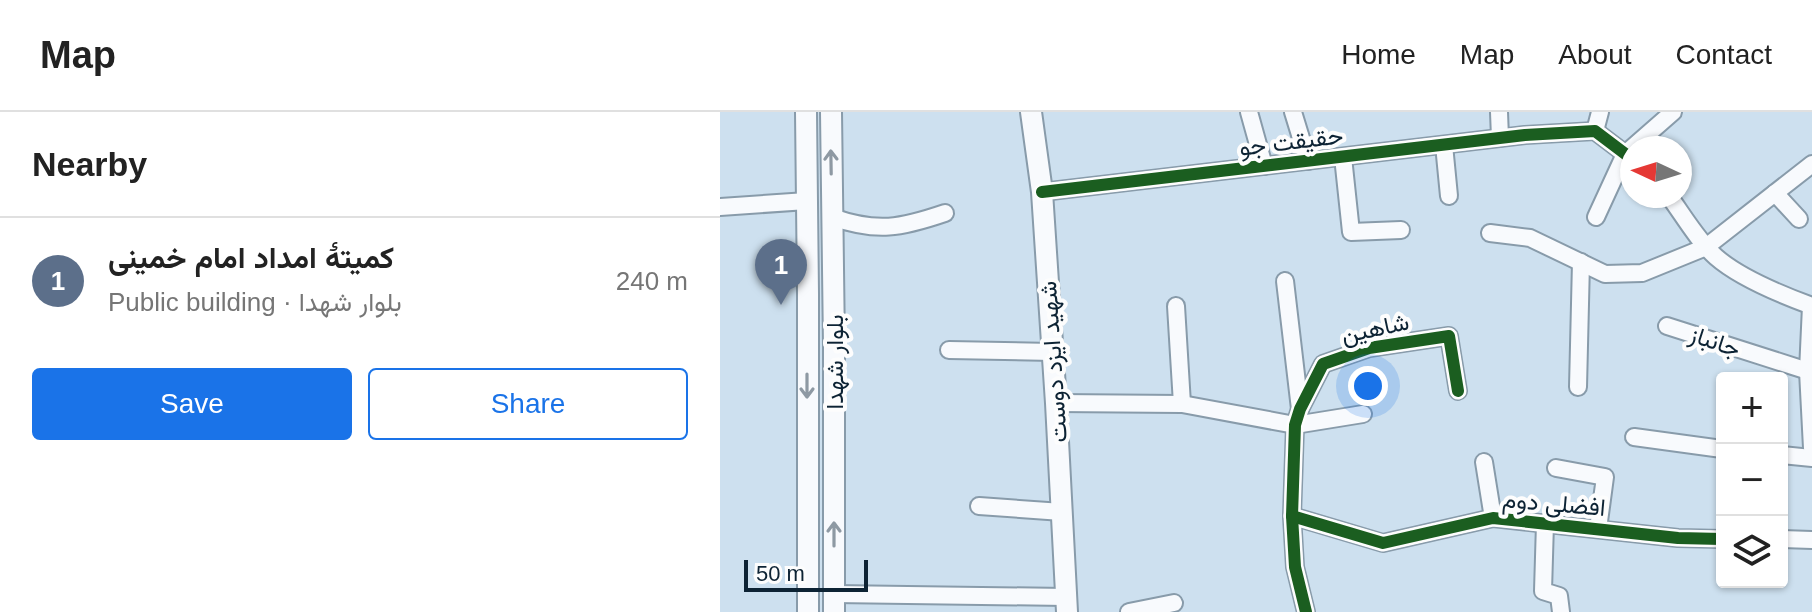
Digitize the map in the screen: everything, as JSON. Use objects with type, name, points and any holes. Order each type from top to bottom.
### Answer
[{"type":"main road","name":"بلوار شهدا","points":[[806,112],[808,612]]},
{"type":"main road","name":"بلوار شهدا","points":[[831,112],[834,603]]},
{"type":"main road","name":"شهید ایزد دوست","points":[[1031,112],[1042,192],[1067,605]]},
{"type":"main road","points":[[808,294],[821,302],[834,293]]},
{"type":"main road","points":[[807,347],[817,335],[831,339],[834,346]]},
{"type":"street","points":[[1249,112],[1264,166]]},
{"type":"street","points":[[1293,112],[1308,161]]},
{"type":"street","points":[[1499,112],[1500,138]]},
{"type":"street","points":[[1600,112],[1595,131],[1620,150]]},
{"type":"street","points":[[1650,136],[1673,112]]},
{"type":"street","name":"حقیقت جو","points":[[1042,192],[1500,138],[1595,131]]},
{"type":"street","points":[[1444,145],[1449,196]]},
{"type":"street","points":[[1343,157],[1351,232],[1401,230]]},
{"type":"street","points":[[1490,233],[1530,238],[1605,274],[1642,273],[1706,247],[1812,164]]},
{"type":"street","points":[[1596,217],[1620,173]]},
{"type":"street","points":[[1775,193],[1799,219]]},
{"type":"street","points":[[720,207],[807,201]]},
{"type":"street","points":[[1678,208],[1717,258],[1748,278],[1812,306],[1808,371],[1812,448]]},
{"type":"street","points":[[832,217],[853,224],[884,228],[909,225],[945,213]]},
{"type":"street","points":[[1578,387],[1581,262]]},
{"type":"street","points":[[1285,281],[1298,417],[1292,516],[1295,567],[1306,612]]},
{"type":"street","points":[[1176,306],[1182,404]]},
{"type":"street","name":"جانباز","points":[[1667,326],[1808,371]]},
{"type":"street","name":"شاهین","points":[[1298,417],[1323,364],[1369,348],[1449,336],[1458,391]]},
{"type":"street","points":[[949,350],[1053,352]]},
{"type":"street","points":[[1056,403],[1182,404],[1298,417],[1363,414]]},
{"type":"street","points":[[1634,437],[1716,448]]},
{"type":"street","points":[[1788,456],[1812,458]]},
{"type":"street","points":[[1484,462],[1493,518]]},
{"type":"street","points":[[1556,468],[1605,477],[1598,529]]},
{"type":"street","points":[[979,506],[1062,512]]},
{"type":"street","name":"افضلی دوم","points":[[1292,516],[1383,543],[1493,518],[1678,538],[1716,539]]},
{"type":"street","points":[[1545,523],[1543,591],[1559,596],[1561,612]]},
{"type":"street","points":[[1788,539],[1812,540]]},
{"type":"street","points":[[834,603],[905,603],[950,596],[1067,605]]},
{"type":"street","points":[[1129,612],[1174,603]]},
{"type":"cycle path","points":[[1042,192],[1525,135],[1595,131],[1620,150]]},
{"type":"cycle path","points":[[1306,612],[1295,567],[1292,516],[1295,425],[1323,364],[1369,348],[1449,336],[1458,391]]},
{"type":"cycle path","points":[[1292,516],[1383,543],[1493,518],[1678,538],[1716,539]]},
{"type":"place","name":"کمیتهٔ امداد امام خمینی","points":[[781,305]]}]
